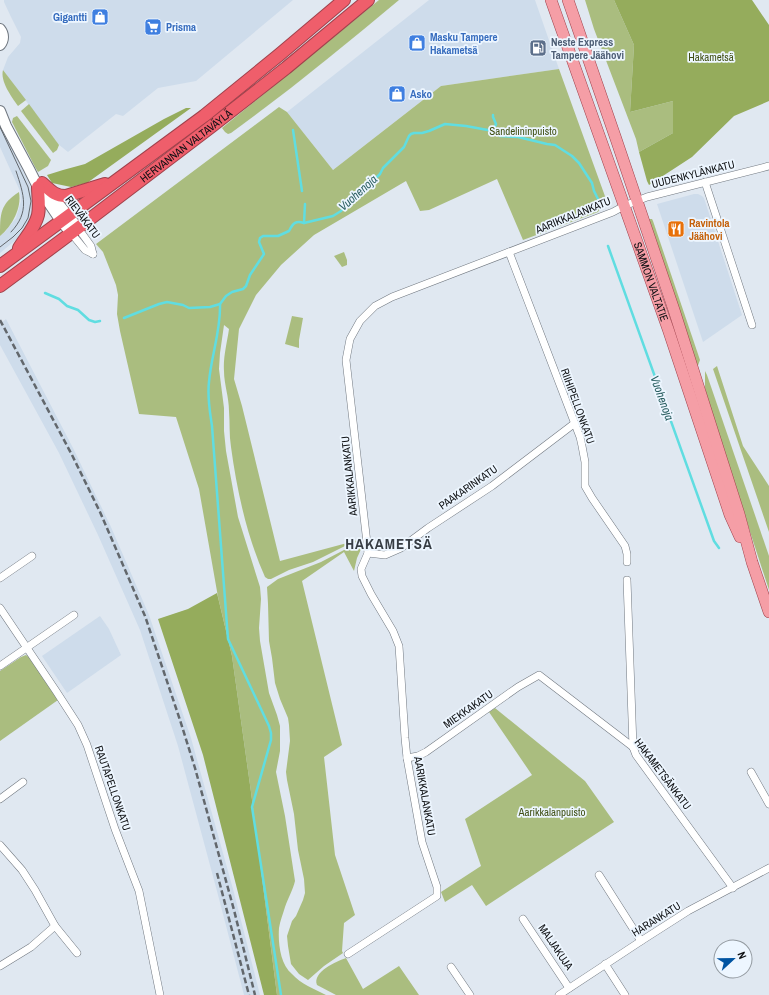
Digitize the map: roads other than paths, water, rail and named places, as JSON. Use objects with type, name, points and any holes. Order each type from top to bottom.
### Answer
[{"type":"highway","name":"HERVANNAN VALTAVÄYLÄ","points":[[0,266],[204,116],[279,56],[344,0]]},
{"type":"highway","name":"HERVANNAN VALTAVÄYLÄ","points":[[0,286],[75,231],[286,68],[368,0]]},
{"type":"highway","points":[[14,256],[30,232],[38,216],[40,185],[55,194],[66,196],[115,181]]},
{"type":"main road","name":"SAMMON VALTATIE","points":[[551,0],[668,329],[730,515],[752,562]]},
{"type":"main road","name":"SAMMON VALTATIE","points":[[568,0],[674,310],[739,514],[752,562],[769,612]]},
{"type":"main road","points":[[0,29],[3,36],[0,45]]},
{"type":"main road","name":"RIEVÄKATU","points":[[0,111],[29,169],[75,231]]},
{"type":"street","name":"UUDENKYLÄNKATU","points":[[624,206],[637,200],[769,166]]},
{"type":"street","points":[[705,182],[752,325]]},
{"type":"street","name":"AARIKKALANKATU","points":[[348,954],[438,896],[437,887],[422,842],[408,758],[405,738],[399,646],[393,631],[362,576],[361,569],[368,553],[346,360],[350,339],[360,321],[375,306],[392,297],[613,212],[624,206]]},
{"type":"street","name":"RIIHIPELLONKATU","points":[[509,252],[544,342],[558,383],[575,423],[586,462],[585,486],[625,546],[627,562]]},
{"type":"street","name":"PAAKARINKATU","points":[[368,553],[385,554],[401,548],[428,528],[492,486],[575,423]]},
{"type":"street","points":[[0,578],[32,556]]},
{"type":"street","points":[[627,580],[633,747]]},
{"type":"street","name":"RAUTAPELLONKATU","points":[[0,608],[28,648],[83,735],[115,829],[137,884],[160,995]]},
{"type":"street","points":[[0,666],[74,615]]},
{"type":"street","name":"MIEKKAKATU","points":[[408,758],[418,756],[426,752],[518,687],[539,675]]},
{"type":"street","name":"HAKAMETSÄNKATU","points":[[539,675],[633,747],[636,755],[733,888]]},
{"type":"street","points":[[751,772],[769,804]]},
{"type":"street","points":[[0,799],[23,782]]},
{"type":"street","points":[[0,846],[22,870],[56,926],[77,953]]},
{"type":"street","name":"HARANKATU","points":[[559,995],[688,911],[769,868]]},
{"type":"street","points":[[599,875],[641,941]]},
{"type":"street","name":"MALJAKUJA","points":[[523,919],[570,988]]},
{"type":"street","points":[[0,966],[31,947],[56,926]]},
{"type":"street","points":[[605,964],[626,995]]},
{"type":"street","points":[[451,967],[470,995]]},
{"type":"waterway","points":[[493,115],[496,124],[493,131]]},
{"type":"waterway","name":"Vuohenoja","points":[[124,318],[167,302],[183,305],[189,308],[210,307],[220,304],[226,296],[232,292],[243,289],[246,286],[250,275],[264,254],[259,242],[260,238],[263,236],[278,236],[289,231],[293,224],[297,222],[304,223],[333,216],[341,211],[380,174],[383,168],[404,147],[411,134],[429,131],[445,124],[493,131],[500,136],[518,137],[555,145],[572,156],[579,163],[592,183],[598,199]]},
{"type":"waterway","points":[[293,130],[302,191]]},
{"type":"waterway","points":[[304,223],[305,204]]},
{"type":"waterway","name":"Vuohenoja","points":[[608,246],[714,541],[719,548]]},
{"type":"waterway","name":"Vuohenoja","points":[[45,293],[59,299],[67,306],[78,310],[89,320],[95,322],[100,321]]},
{"type":"waterway","points":[[220,304],[219,324],[210,372],[208,393],[212,426],[228,639],[271,733],[271,740],[252,807],[281,995]]},
{"type":"tram line","points":[[0,127],[28,187],[31,201],[28,218],[22,228],[0,247]]},
{"type":"tram line","points":[[11,232],[21,217],[24,203],[16,171]]},
{"type":"railway","points":[[0,320],[72,455],[100,512],[145,616],[195,768],[234,910],[255,995]]},
{"type":"railway","points":[[217,873],[249,995]]},
{"type":"place","name":"Gigantti","points":[[100,17]]},
{"type":"place","name":"Prisma","points":[[153,27]]},
{"type":"place","name":"Masku Tampere Hakametsä","points":[[417,43]]},
{"type":"place","name":"Neste Express Tampere Jäähovi","points":[[538,48]]},
{"type":"place","name":"Asko","points":[[397,94]]},
{"type":"place","name":"Ravintola Jäähovi","points":[[676,229]]},
{"type":"district","name":"HAKAMETSÄ","points":[[389,543]]},
{"type":"park label","name":"Hakametsä","points":[[711,57]]},
{"type":"park label","name":"Sandelininpuisto","points":[[523,131]]},
{"type":"park label","name":"Aarikkalanpuisto","points":[[552,812]]}]
